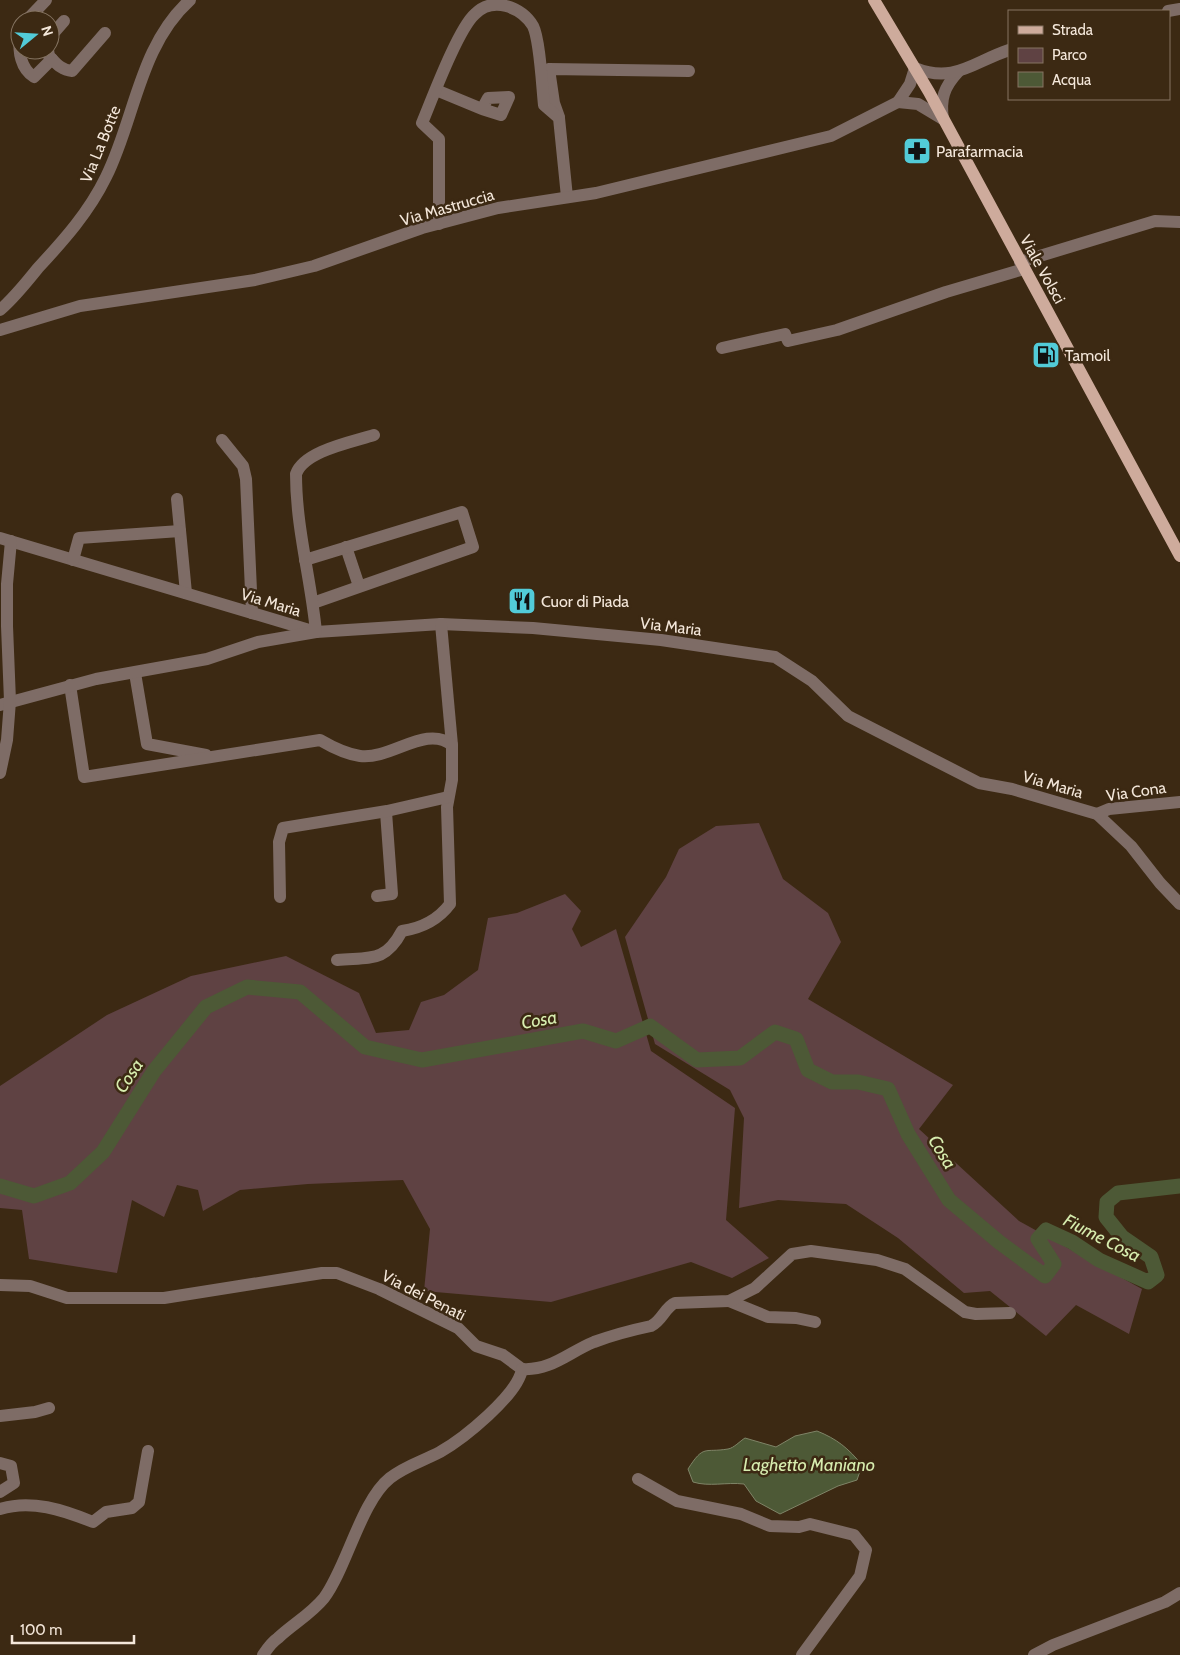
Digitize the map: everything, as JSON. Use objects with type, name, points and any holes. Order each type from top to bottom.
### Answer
[{"type":"main road","name":"Viale Volsci","points":[[874,0],[928,91],[1180,556]]},
{"type":"street","points":[[36,10],[46,0]]},
{"type":"street","name":"Via La Botte","points":[[0,310],[76,226],[98,192],[115,156],[149,60],[166,29],[190,0]]},
{"type":"street","points":[[439,224],[439,139],[422,123],[462,32],[473,15],[484,7],[495,4],[508,7],[526,17],[537,38],[544,105],[559,118]]},
{"type":"street","points":[[60,26],[64,21]]},
{"type":"street","points":[[55,60],[64,70],[72,71],[105,33]]},
{"type":"street","points":[[943,119],[928,109],[904,101],[915,68],[950,77],[1008,50]]},
{"type":"street","points":[[22,60],[27,72],[34,77],[46,60]]},
{"type":"street","points":[[568,197],[559,118],[554,103],[548,69],[689,72]]},
{"type":"street","points":[[943,119],[942,103],[950,77]]},
{"type":"street","name":"Via Mastruccia","points":[[0,330],[80,306],[255,280],[314,266],[439,224],[498,208],[652,181],[831,136],[904,101],[921,100],[928,91],[950,77]]},
{"type":"street","points":[[436,90],[482,110]]},
{"type":"street","points":[[722,348],[786,334],[788,341],[837,330],[1155,222],[1180,222]]},
{"type":"street","points":[[5,703],[70,685],[207,659],[258,642],[316,632],[314,603],[305,560],[296,484],[299,466],[314,455],[374,435]]},
{"type":"street","points":[[222,440],[243,466],[246,479],[252,613]]},
{"type":"street","points":[[176,499],[186,593]]},
{"type":"street","points":[[305,560],[462,512],[473,547],[314,603]]},
{"type":"street","points":[[73,560],[79,538],[180,531]]},
{"type":"street","points":[[0,773],[7,740],[3,627],[7,584],[6,539]]},
{"type":"street","name":"Via Maria","points":[[6,539],[316,632],[441,624],[580,632],[661,640],[775,657],[812,681],[848,716],[979,783],[1012,789],[1097,814],[1131,846],[1160,883],[1180,904]]},
{"type":"street","points":[[346,547],[359,586]]},
{"type":"street","points":[[337,960],[371,958],[385,954],[394,947],[402,931],[417,929],[428,923],[440,916],[450,904],[448,797],[452,780],[452,745],[441,624]]},
{"type":"street","points":[[135,673],[147,744],[216,756]]},
{"type":"street","points":[[70,685],[84,777],[320,740],[360,756],[390,752],[421,739],[445,739],[452,745]]},
{"type":"street","points":[[280,897],[279,842],[283,828],[386,812],[448,797]]},
{"type":"street","name":"Via Cona","points":[[1097,814],[1109,809],[1180,802]]},
{"type":"street","points":[[377,896],[392,894],[386,812]]},
{"type":"street","points":[[729,1301],[755,1288],[792,1254],[811,1251],[877,1260],[905,1269],[965,1312],[976,1314],[1010,1313]]},
{"type":"street","name":"Via dei Penati","points":[[0,1284],[30,1286],[67,1298],[164,1298],[322,1273],[337,1273],[379,1289],[458,1328],[476,1346],[503,1355],[522,1369]]},
{"type":"street","points":[[263,1655],[276,1638],[324,1597],[376,1495],[388,1479],[403,1469],[441,1451],[479,1422],[507,1395],[522,1369],[532,1369],[554,1364],[592,1343],[651,1326],[657,1323],[670,1305],[675,1303],[729,1301],[768,1317],[796,1318],[815,1322]]},
{"type":"street","points":[[0,1416],[36,1412],[49,1408]]},
{"type":"street","points":[[0,1509],[16,1504],[34,1506],[66,1511],[93,1522],[106,1512],[132,1508],[139,1502],[148,1451]]},
{"type":"street","points":[[0,1463],[11,1466],[14,1483],[0,1492]]},
{"type":"street","points":[[638,1479],[677,1502],[741,1514],[770,1526],[799,1527],[810,1524],[854,1535],[866,1550],[860,1576],[802,1655]]},
{"type":"street","points":[[1034,1655],[1053,1645],[1165,1602],[1180,1592]]},
{"type":"green space","points":[[759,823],[783,879],[828,913],[841,942],[808,999],[953,1085],[919,1129],[1019,1221],[1142,1289],[1129,1334],[1076,1305],[1046,1336],[990,1291],[964,1293],[898,1238],[846,1204],[778,1200],[739,1208],[744,1118],[730,1090],[655,1044],[625,937],[666,877],[679,849],[716,826]]},
{"type":"green space","points":[[565,894],[581,911],[572,929],[581,947],[616,929],[651,1051],[735,1108],[726,1220],[769,1258],[732,1278],[691,1262],[551,1302],[424,1291],[430,1229],[403,1180],[308,1184],[240,1190],[203,1211],[198,1190],[177,1185],[164,1217],[132,1200],[117,1273],[29,1259],[22,1210],[0,1208],[0,1086],[107,1015],[191,976],[286,956],[359,993],[376,1033],[409,1030],[421,1002],[444,995],[478,970],[488,918],[517,913]]},
{"type":"water","name":"Laghetto Maniano","points":[[817,1431],[842,1445],[862,1465],[857,1480],[838,1486],[780,1514],[756,1501],[744,1484],[705,1484],[693,1482],[688,1469],[701,1453],[709,1450],[730,1448],[745,1438],[776,1447],[795,1436]]},
{"type":"waterway","name":"Cosa","points":[[0,1186],[34,1196],[70,1183],[103,1152],[154,1071],[206,1007],[247,987],[300,992],[365,1047],[422,1060],[583,1031],[616,1041],[650,1026],[697,1060],[740,1058],[775,1032],[796,1039],[808,1070],[832,1082],[858,1082],[888,1089],[908,1134],[949,1200],[999,1242],[1045,1276],[1054,1264],[1038,1239],[1046,1230],[1072,1242],[1099,1260],[1148,1282],[1157,1275],[1151,1257],[1122,1237],[1106,1217],[1107,1202],[1118,1193],[1180,1186]]},
{"type":"place","name":"Parafarmacia","points":[[917,151]]},
{"type":"place","name":"Tamoil","points":[[1046,355]]},
{"type":"place","name":"Cuor di Piada","points":[[522,601]]},
{"type":"water label","name":"Fiume Cosa","points":[[1102,1238]]}]
